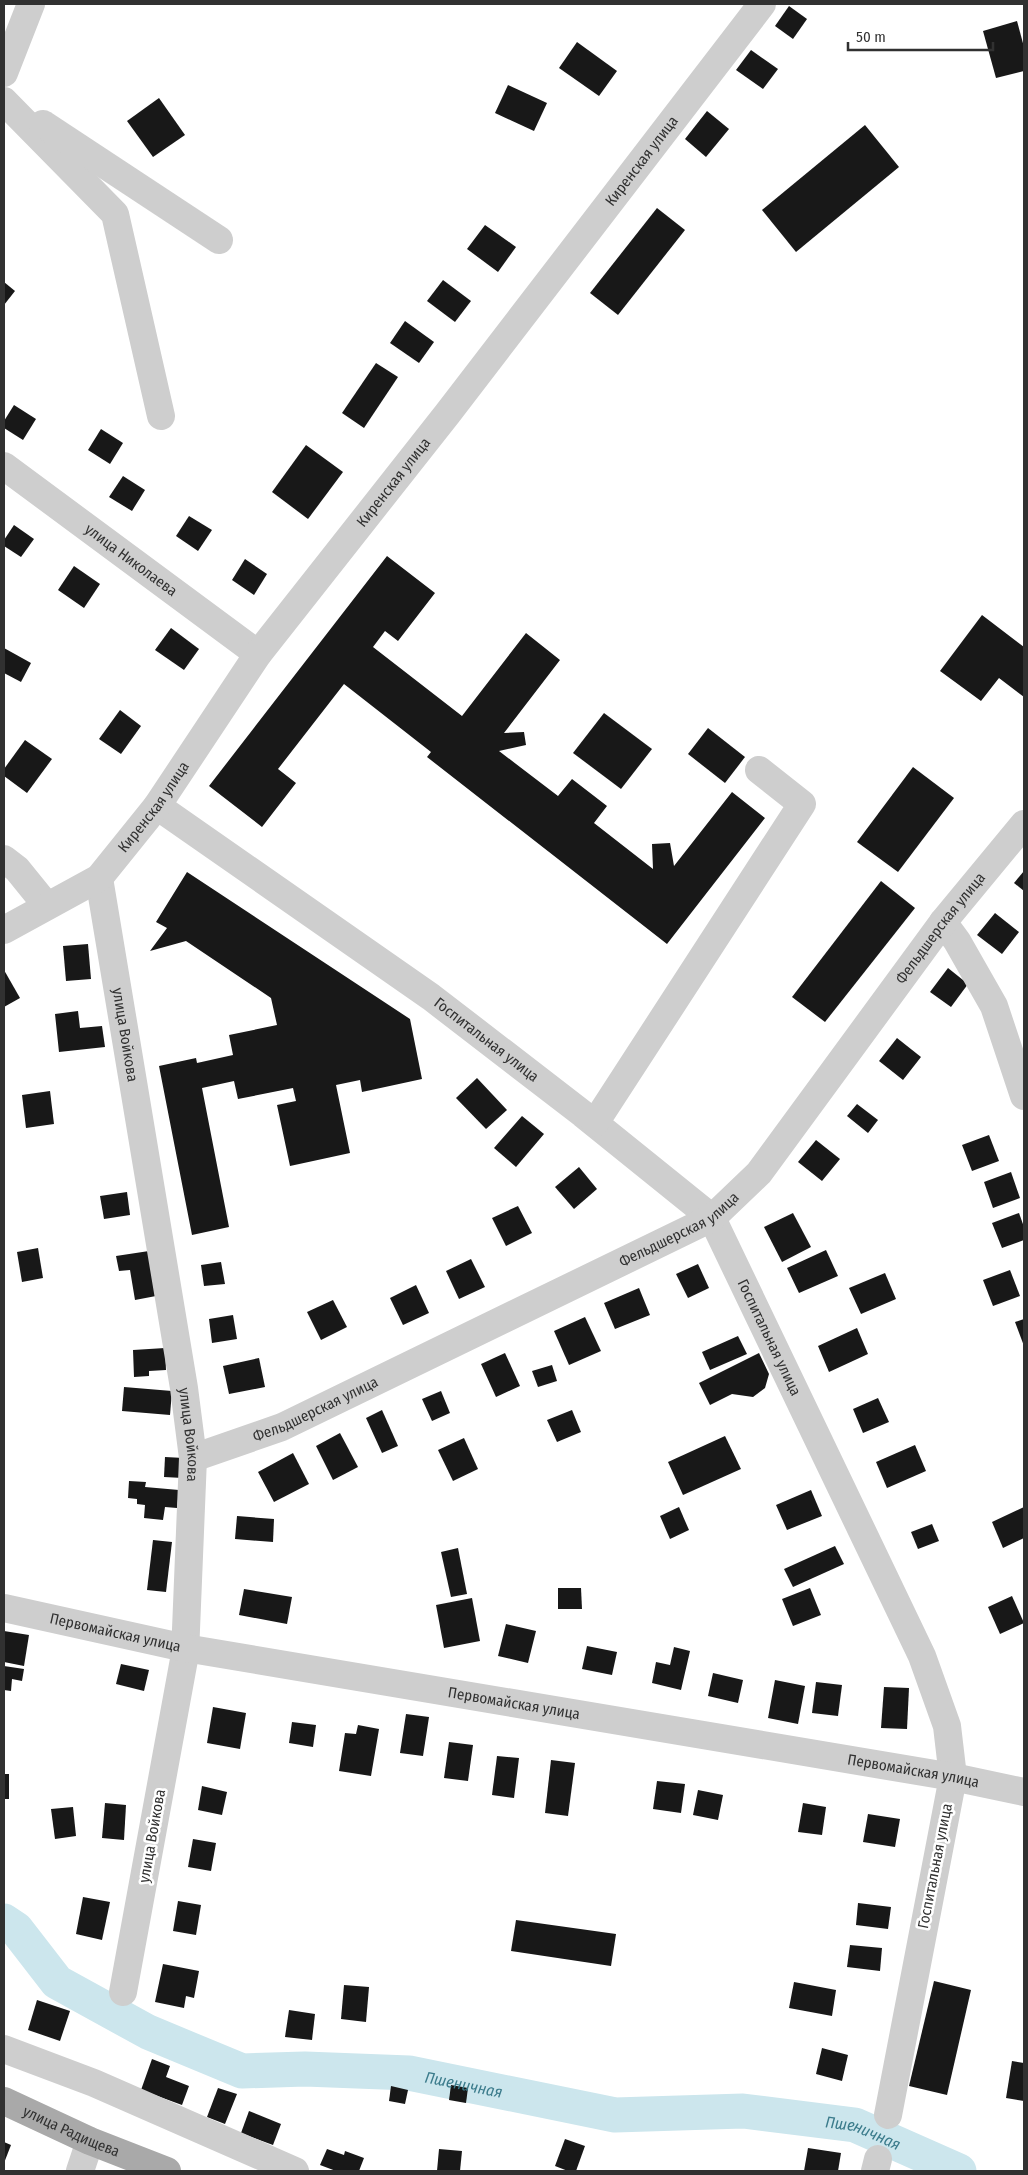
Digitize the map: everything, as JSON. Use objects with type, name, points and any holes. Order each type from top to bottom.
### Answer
[{"type":"main road","name":"улица Радищева","points":[[4,2101],[90,2141],[167,2171]]},
{"type":"street","points":[[4,73],[31,4]]},
{"type":"street","name":"Киренская улица","points":[[4,930],[99,878],[157,806],[258,654],[448,413],[762,4]]},
{"type":"street","points":[[4,99],[219,240]]},
{"type":"street","points":[[4,99],[115,214],[161,416]]},
{"type":"street","name":"улица Николаева","points":[[4,466],[258,654]]},
{"type":"street","points":[[594,1123],[802,804],[759,770]]},
{"type":"street","name":"Госпитальная улица","points":[[157,806],[431,997],[594,1123],[712,1218],[922,1656],[947,1726],[953,1777],[888,2114]]},
{"type":"street","name":"Фельдшерская улица","points":[[193,1458],[282,1427],[712,1218],[759,1173],[943,922],[1024,824]]},
{"type":"street","points":[[4,859],[17,869],[47,906]]},
{"type":"street","name":"улица Войкова","points":[[99,878],[184,1388],[193,1458],[185,1648],[124,1992]]},
{"type":"street","points":[[943,922],[957,941],[994,1006],[1024,1096]]},
{"type":"street","name":"Первомайская улица","points":[[4,1608],[185,1648],[953,1777],[1024,1792]]},
{"type":"street","points":[[4,2048],[94,2083],[295,2171]]},
{"type":"street","points":[[80,2171],[90,2141]]},
{"type":"building","points":[[789,6],[807,19],[793,39],[775,26]]},
{"type":"building","points":[[1017,21],[1024,47],[1024,71],[996,78],[983,31]]},
{"type":"building","points":[[577,42],[617,71],[599,96],[559,68]]},
{"type":"building","points":[[751,50],[778,69],[763,89],[736,70]]},
{"type":"building","points":[[508,85],[547,103],[534,131],[495,113]]},
{"type":"building","points":[[159,98],[185,135],[153,157],[127,121]]},
{"type":"building","points":[[707,111],[729,129],[706,157],[685,139]]},
{"type":"building","points":[[865,125],[899,167],[796,252],[762,210]]},
{"type":"building","points":[[657,208],[685,230],[618,315],[590,293]]},
{"type":"building","points":[[485,225],[516,247],[498,272],[467,249]]},
{"type":"building","points":[[443,280],[471,301],[455,322],[427,301]]},
{"type":"building","points":[[4,282],[15,291],[4,305]]},
{"type":"building","points":[[405,321],[434,342],[419,363],[390,343]]},
{"type":"building","points":[[376,363],[398,377],[364,428],[342,413]]},
{"type":"building","points":[[14,405],[36,419],[23,440],[4,428],[4,421]]},
{"type":"building","points":[[101,429],[123,443],[110,464],[88,450]]},
{"type":"building","points":[[306,445],[343,472],[308,519],[272,492]]},
{"type":"building","points":[[123,476],[145,490],[132,511],[109,497]]},
{"type":"building","points":[[189,516],[212,530],[198,551],[176,536]]},
{"type":"building","points":[[14,525],[34,539],[21,557],[4,546],[4,540]]},
{"type":"building","points":[[387,556],[435,593],[398,641],[385,631],[373,647],[462,716],[526,633],[560,660],[504,733],[524,732],[526,745],[499,751],[558,796],[572,779],[607,806],[594,823],[653,869],[652,844],[670,843],[674,866],[732,792],[765,818],[667,944],[427,757],[431,752],[344,684],[278,769],[296,783],[262,827],[209,786]]},
{"type":"building","points":[[245,559],[267,574],[254,595],[232,580]]},
{"type":"building","points":[[74,566],[100,584],[84,608],[58,590]]},
{"type":"building","points":[[982,615],[1024,647],[1024,697],[999,678],[981,701],[940,671]]},
{"type":"building","points":[[171,628],[199,649],[184,670],[155,650]]},
{"type":"building","points":[[4,648],[31,663],[21,682],[4,673]]},
{"type":"building","points":[[120,710],[141,726],[121,754],[99,739]]},
{"type":"building","points":[[604,713],[652,749],[621,789],[573,753]]},
{"type":"building","points":[[708,728],[745,757],[725,783],[688,754]]},
{"type":"building","points":[[25,740],[52,759],[27,793],[4,776],[4,769]]},
{"type":"building","points":[[913,767],[954,798],[898,872],[857,842]]},
{"type":"building","points":[[1024,871],[1024,891],[1014,883]]},
{"type":"building","points":[[187,872],[410,1019],[422,1079],[362,1092],[360,1080],[336,1085],[350,1153],[290,1166],[277,1105],[296,1101],[293,1088],[238,1099],[234,1081],[202,1088],[229,1227],[192,1235],[159,1066],[196,1058],[197,1063],[233,1055],[229,1035],[277,1025],[271,998],[186,941],[150,951],[167,928],[156,922]]},
{"type":"building","points":[[881,881],[915,908],[825,1022],[792,997]]},
{"type":"building","points":[[995,913],[1019,932],[1002,954],[977,935]]},
{"type":"building","points":[[88,944],[91,979],[66,981],[63,946]]},
{"type":"building","points":[[948,968],[968,984],[951,1007],[930,992]]},
{"type":"building","points":[[4,970],[20,998],[4,1007]]},
{"type":"building","points":[[78,1011],[80,1028],[102,1026],[105,1047],[59,1052],[55,1014]]},
{"type":"building","points":[[897,1038],[921,1057],[903,1080],[879,1061]]},
{"type":"building","points":[[477,1078],[507,1110],[486,1129],[456,1098]]},
{"type":"building","points":[[50,1091],[54,1124],[26,1128],[22,1095]]},
{"type":"building","points":[[857,1104],[878,1120],[868,1133],[847,1116]]},
{"type":"building","points":[[522,1116],[544,1134],[516,1167],[494,1148]]},
{"type":"building","points":[[989,1135],[999,1161],[972,1171],[962,1145]]},
{"type":"building","points":[[816,1140],[840,1159],[822,1181],[798,1162]]},
{"type":"building","points":[[579,1167],[597,1189],[574,1209],[555,1187]]},
{"type":"building","points":[[1011,1172],[1020,1198],[993,1208],[984,1182]]},
{"type":"building","points":[[127,1192],[130,1215],[104,1219],[100,1196]]},
{"type":"building","points":[[518,1206],[532,1233],[506,1246],[492,1218]]},
{"type":"building","points":[[793,1213],[811,1247],[782,1262],[764,1227]]},
{"type":"building","points":[[1019,1213],[1024,1227],[1024,1240],[1002,1248],[992,1223]]},
{"type":"building","points":[[38,1248],[43,1278],[22,1282],[17,1252]]},
{"type":"building","points":[[826,1250],[838,1276],[799,1293],[787,1268]]},
{"type":"building","points":[[149,1251],[156,1296],[135,1300],[130,1270],[119,1271],[116,1256]]},
{"type":"building","points":[[471,1259],[485,1287],[459,1299],[446,1271]]},
{"type":"building","points":[[221,1262],[225,1284],[204,1286],[201,1265]]},
{"type":"building","points":[[698,1264],[709,1288],[688,1298],[676,1274]]},
{"type":"building","points":[[1010,1270],[1020,1296],[993,1306],[983,1280]]},
{"type":"building","points":[[885,1273],[896,1299],[861,1314],[849,1288]]},
{"type":"building","points":[[416,1285],[429,1313],[403,1325],[390,1298]]},
{"type":"building","points":[[639,1288],[650,1315],[615,1329],[604,1303]]},
{"type":"building","points":[[333,1300],[347,1327],[321,1340],[307,1312]]},
{"type":"building","points":[[233,1315],[237,1339],[212,1343],[209,1319]]},
{"type":"building","points":[[585,1317],[601,1351],[569,1365],[554,1331]]},
{"type":"building","points":[[1024,1319],[1024,1346],[1015,1322]]},
{"type":"building","points":[[857,1328],[868,1354],[829,1372],[818,1346]]},
{"type":"building","points":[[738,1336],[747,1354],[710,1370],[702,1352]]},
{"type":"building","points":[[165,1348],[166,1370],[149,1371],[149,1376],[134,1377],[133,1350]]},
{"type":"building","points":[[505,1353],[520,1386],[496,1397],[481,1364]]},
{"type":"building","points":[[759,1353],[769,1374],[765,1388],[753,1397],[732,1394],[710,1405],[699,1383]]},
{"type":"building","points":[[259,1358],[265,1387],[229,1394],[223,1366]]},
{"type":"building","points":[[552,1365],[557,1381],[538,1387],[532,1371]]},
{"type":"building","points":[[124,1387],[172,1391],[170,1415],[122,1411]]},
{"type":"building","points":[[441,1391],[450,1413],[432,1421],[422,1399]]},
{"type":"building","points":[[878,1398],[889,1422],[863,1433],[853,1409]]},
{"type":"building","points":[[382,1410],[398,1446],[382,1453],[366,1418]]},
{"type":"building","points":[[572,1410],[581,1432],[557,1442],[547,1420]]},
{"type":"building","points":[[340,1433],[358,1467],[333,1480],[316,1446]]},
{"type":"building","points":[[725,1436],[741,1469],[683,1495],[668,1462]]},
{"type":"building","points":[[464,1438],[478,1469],[453,1481],[438,1450]]},
{"type":"building","points":[[915,1445],[926,1471],[887,1488],[876,1462]]},
{"type":"building","points":[[293,1453],[309,1484],[274,1502],[258,1472]]},
{"type":"building","points":[[165,1457],[184,1458],[183,1478],[164,1477]]},
{"type":"building","points":[[129,1481],[146,1482],[145,1487],[179,1490],[177,1508],[165,1507],[163,1520],[144,1518],[145,1505],[137,1504],[137,1499],[128,1498]]},
{"type":"building","points":[[811,1490],[822,1516],[787,1530],[776,1505]]},
{"type":"building","points":[[679,1507],[689,1530],[670,1539],[660,1516]]},
{"type":"building","points":[[1024,1507],[1024,1538],[1003,1548],[992,1522]]},
{"type":"building","points":[[237,1516],[274,1519],[273,1542],[235,1539]]},
{"type":"building","points":[[932,1524],[939,1541],[918,1549],[911,1532]]},
{"type":"building","points":[[153,1540],[172,1542],[166,1592],[147,1590]]},
{"type":"building","points":[[835,1546],[844,1564],[793,1587],[784,1569]]},
{"type":"building","points":[[458,1548],[467,1594],[451,1597],[441,1552]]},
{"type":"building","points":[[558,1588],[581,1588],[582,1609],[558,1609]]},
{"type":"building","points":[[810,1588],[821,1615],[793,1626],[782,1599]]},
{"type":"building","points":[[244,1589],[292,1597],[287,1624],[239,1615]]},
{"type":"building","points":[[1012,1596],[1024,1623],[1000,1634],[988,1607]]},
{"type":"building","points":[[472,1598],[480,1641],[444,1648],[436,1605]]},
{"type":"building","points":[[506,1624],[536,1631],[528,1663],[498,1656]]},
{"type":"building","points":[[4,1631],[29,1635],[24,1666],[4,1662]]},
{"type":"building","points":[[587,1646],[617,1652],[612,1675],[582,1669]]},
{"type":"building","points":[[674,1647],[690,1651],[681,1690],[652,1683],[656,1662],[670,1665]]},
{"type":"building","points":[[121,1664],[149,1670],[144,1691],[116,1684]]},
{"type":"building","points":[[4,1666],[24,1669],[22,1681],[12,1679],[11,1691],[4,1690]]},
{"type":"building","points":[[713,1673],[743,1680],[738,1703],[708,1696]]},
{"type":"building","points":[[775,1680],[805,1686],[798,1724],[768,1718]]},
{"type":"building","points":[[816,1682],[842,1685],[838,1716],[812,1713]]},
{"type":"building","points":[[884,1687],[909,1688],[907,1729],[881,1728]]},
{"type":"building","points":[[213,1707],[246,1713],[240,1749],[207,1743]]},
{"type":"building","points":[[406,1714],[429,1717],[423,1756],[400,1753]]},
{"type":"building","points":[[292,1722],[316,1725],[313,1747],[289,1743]]},
{"type":"building","points":[[358,1725],[379,1729],[371,1776],[339,1771],[345,1733],[356,1734]]},
{"type":"building","points":[[449,1742],[473,1745],[468,1781],[444,1778]]},
{"type":"building","points":[[497,1756],[519,1758],[514,1798],[492,1795]]},
{"type":"building","points":[[551,1760],[575,1763],[568,1816],[545,1813]]},
{"type":"building","points":[[4,1774],[9,1774],[9,1799],[4,1799]]},
{"type":"building","points":[[657,1781],[685,1784],[681,1813],[653,1809]]},
{"type":"building","points":[[202,1786],[227,1792],[222,1815],[198,1810]]},
{"type":"building","points":[[698,1790],[723,1795],[718,1820],[693,1815]]},
{"type":"building","points":[[105,1803],[126,1805],[124,1840],[102,1838]]},
{"type":"building","points":[[803,1803],[826,1807],[822,1835],[798,1832]]},
{"type":"building","points":[[73,1807],[76,1836],[55,1839],[51,1809]]},
{"type":"building","points":[[868,1814],[900,1819],[895,1847],[863,1842]]},
{"type":"building","points":[[193,1839],[216,1843],[211,1871],[188,1867]]},
{"type":"building","points":[[83,1897],[110,1902],[102,1940],[76,1934]]},
{"type":"building","points":[[178,1901],[201,1905],[196,1935],[173,1931]]},
{"type":"building","points":[[858,1903],[891,1907],[888,1929],[856,1925]]},
{"type":"building","points":[[516,1920],[616,1934],[611,1966],[511,1951]]},
{"type":"building","points":[[850,1945],[882,1948],[880,1971],[847,1967]]},
{"type":"building","points":[[163,1964],[199,1971],[194,1998],[186,1996],[184,2008],[155,2002]]},
{"type":"building","points":[[934,1981],[971,1990],[947,2095],[909,2086]]},
{"type":"building","points":[[794,1982],[836,1990],[832,2016],[789,2008]]},
{"type":"building","points":[[344,1985],[369,1987],[366,2022],[341,2019]]},
{"type":"building","points":[[37,2000],[70,2011],[60,2041],[28,2030]]},
{"type":"building","points":[[289,2010],[315,2014],[312,2040],[285,2037]]},
{"type":"building","points":[[822,2048],[848,2055],[842,2081],[816,2074]]},
{"type":"building","points":[[152,2059],[170,2066],[166,2077],[189,2086],[182,2105],[141,2090]]},
{"type":"building","points":[[1012,2061],[1024,2063],[1024,2101],[1006,2098]]},
{"type":"building","points":[[451,2085],[468,2088],[466,2103],[449,2100]]},
{"type":"building","points":[[391,2086],[408,2090],[405,2104],[389,2101]]},
{"type":"building","points":[[218,2088],[237,2094],[225,2124],[207,2117]]},
{"type":"building","points":[[249,2111],[281,2124],[273,2145],[241,2133]]},
{"type":"building","points":[[565,2139],[585,2146],[576,2171],[568,2171],[555,2166]]},
{"type":"building","points":[[4,2142],[11,2145],[4,2163]]},
{"type":"building","points":[[808,2148],[841,2153],[838,2171],[804,2171]]},
{"type":"building","points":[[327,2149],[344,2155],[345,2151],[364,2158],[359,2171],[336,2171],[320,2165]]},
{"type":"building","points":[[439,2149],[462,2151],[460,2171],[437,2171]]},
{"type":"waterway","name":"Пшеничная","points":[[4,1921],[16,1929],[57,1982],[148,2032],[242,2071],[305,2069],[409,2073],[615,2115],[743,2111],[855,2125],[959,2171]]}]
